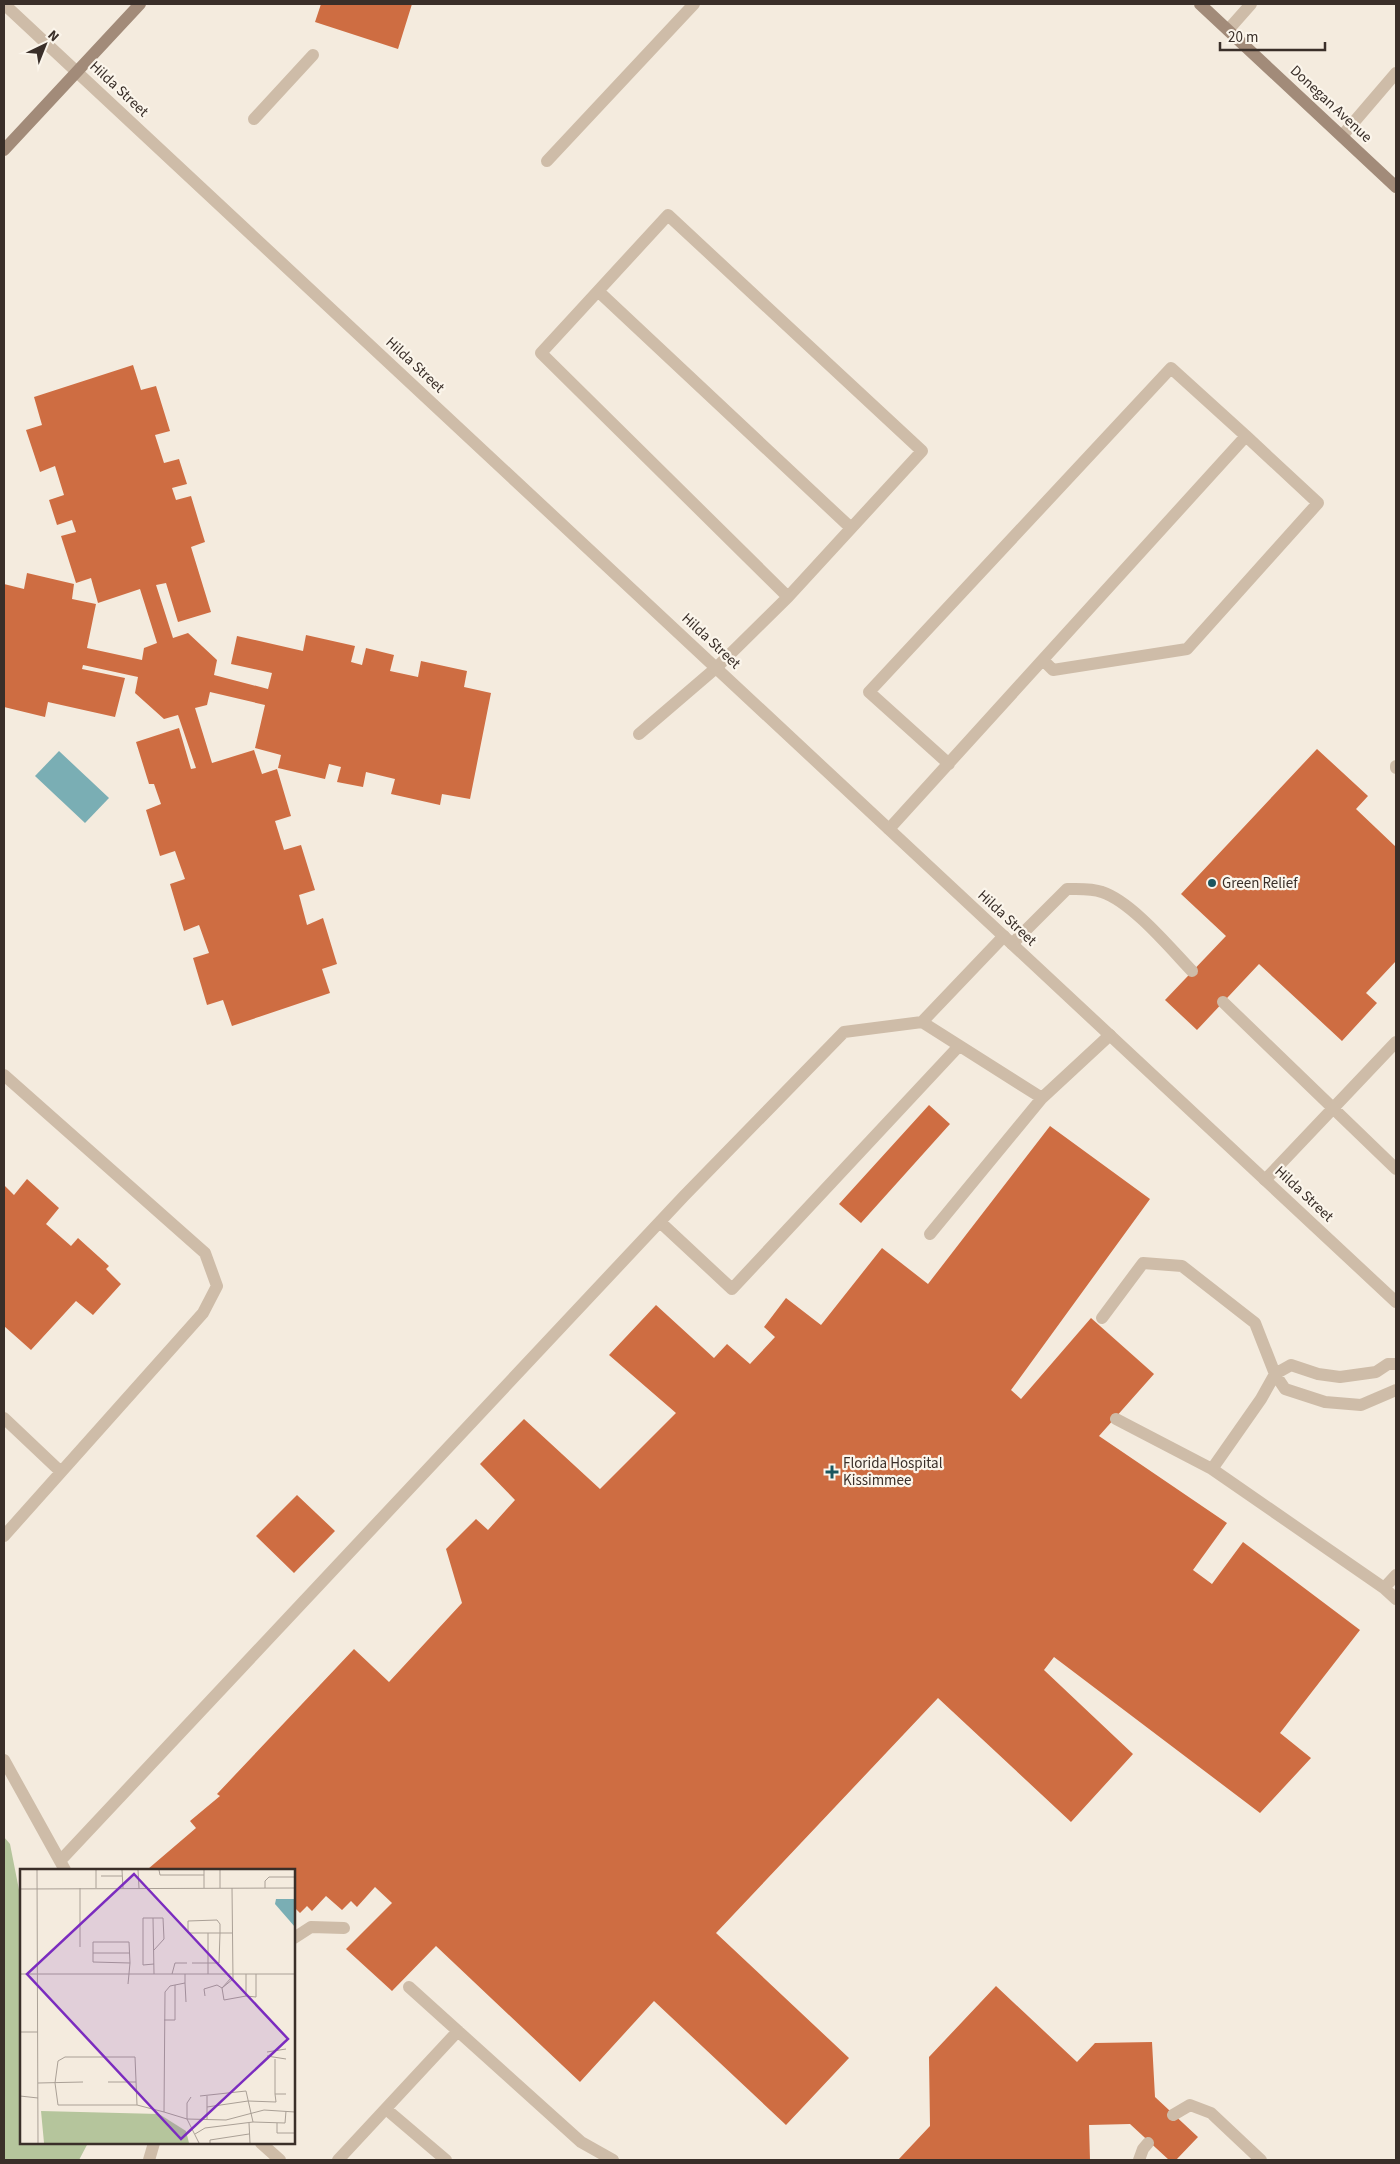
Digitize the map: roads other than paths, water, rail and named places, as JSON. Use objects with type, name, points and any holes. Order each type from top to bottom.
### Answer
[{"type":"street","name":"Hilda Street","points":[[4,4],[1396,1302]]},
{"type":"street","points":[[4,150],[140,4]]},
{"type":"street","points":[[547,161],[694,4]]},
{"type":"street","name":"Donegan Avenue","points":[[1200,4],[1396,187]]},
{"type":"street","points":[[1228,30],[1251,4]]},
{"type":"street","points":[[254,119],[313,55]]},
{"type":"street","points":[[1342,136],[1396,73]]},
{"type":"street","points":[[640,734],[716,668],[788,597],[922,451],[668,214],[541,353],[788,597]]},
{"type":"street","points":[[598,291],[851,528]]},
{"type":"street","points":[[949,764],[869,692],[1171,368],[1318,503],[1187,649],[1053,670],[1043,660]]},
{"type":"street","points":[[889,829],[1246,436]]},
{"type":"street","points":[[4,1760],[62,1866],[660,1222],[844,1032],[922,1022],[1008,940],[1067,890],[1101,891],[1114,898],[1135,913],[1192,971]]},
{"type":"street","points":[[1223,1002],[1396,1168]]},
{"type":"street","points":[[922,1022],[1042,1098]]},
{"type":"street","points":[[930,1234],[1042,1098],[1110,1035]]},
{"type":"street","points":[[1266,1180],[1396,1042]]},
{"type":"street","points":[[660,1222],[732,1289],[959,1046]]},
{"type":"street","points":[[4,1075],[205,1253],[217,1286],[203,1313],[4,1536]]},
{"type":"street","points":[[1102,1318],[1143,1263],[1182,1266],[1255,1323],[1275,1374],[1285,1389],[1325,1402],[1361,1404],[1396,1390]]},
{"type":"street","points":[[1212,1469],[1261,1399],[1275,1374],[1291,1365],[1318,1374],[1340,1377],[1376,1372],[1388,1364],[1396,1364]]},
{"type":"street","points":[[4,1418],[61,1472]]},
{"type":"street","points":[[1116,1419],[1212,1469],[1384,1588],[1396,1599]]},
{"type":"street","points":[[1384,1588],[1396,1575]]},
{"type":"street","points":[[295,1937],[311,1927],[344,1928]]},
{"type":"street","points":[[408,1987],[582,2142],[613,2160]]},
{"type":"street","points":[[338,2160],[458,2031]]},
{"type":"street","points":[[1174,2115],[1190,2105],[1211,2113],[1261,2160]]},
{"type":"street","points":[[386,2109],[446,2160]]},
{"type":"street","points":[[1139,2160],[1143,2149],[1148,2143]]},
{"type":"street","points":[[149,2160],[154,2144]]},
{"type":"street","points":[[262,2144],[280,2160]]},
{"type":"water","points":[[59,751],[109,798],[85,823],[35,776]]},
{"type":"place","name":"Green Relief","points":[[1212,883]]},
{"type":"place","name":"Florida Hospital Kissimmee","points":[[832,1472]]}]
